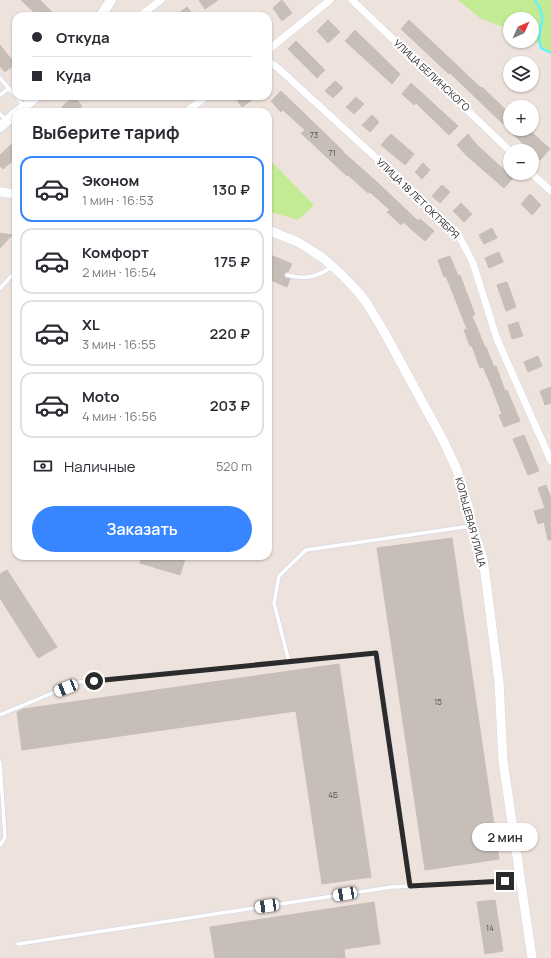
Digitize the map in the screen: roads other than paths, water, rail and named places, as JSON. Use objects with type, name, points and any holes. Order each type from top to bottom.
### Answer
[{"type":"main road","points":[[104,12],[111,0]]},
{"type":"main road","points":[[23,108],[32,100]]},
{"type":"main road","points":[[2,120],[12,115]]},
{"type":"street","points":[[156,0],[161,0]]},
{"type":"street","points":[[145,12],[161,0]]},
{"type":"street","points":[[272,47],[330,0]]},
{"type":"street","name":"УЛИЦА БЕЛИНСКОГО","points":[[352,0],[503,144]]},
{"type":"street","name":"УЛИЦА 18 ЛЕТ ОКТЯБРЯ","points":[[272,64],[457,232],[473,263],[497,339],[551,460]]},
{"type":"street","points":[[191,108],[202,100]]},
{"type":"street","points":[[539,180],[551,191]]},
{"type":"street","name":"КОЛЬЦЕВАЯ УЛИЦА","points":[[272,231],[288,237],[312,250],[333,266],[368,304],[434,422],[457,470],[470,512],[472,526],[483,558],[498,682],[503,762],[532,958]]},
{"type":"lane","points":[[0,78],[8,88],[12,96]]},
{"type":"lane","points":[[0,95],[8,88]]},
{"type":"lane","points":[[287,275],[310,278],[326,272],[333,266]]},
{"type":"lane","points":[[0,288],[12,275]]},
{"type":"lane","points":[[290,662],[274,603],[279,576],[306,550],[472,526]]},
{"type":"lane","points":[[0,715],[79,682],[376,653],[410,886]]},
{"type":"lane","points":[[0,762],[5,838],[0,845]]},
{"type":"lane","points":[[18,944],[384,888],[521,880]]},
{"type":"waterway","points":[[535,0],[542,14],[539,36],[541,48],[551,53]]}]
